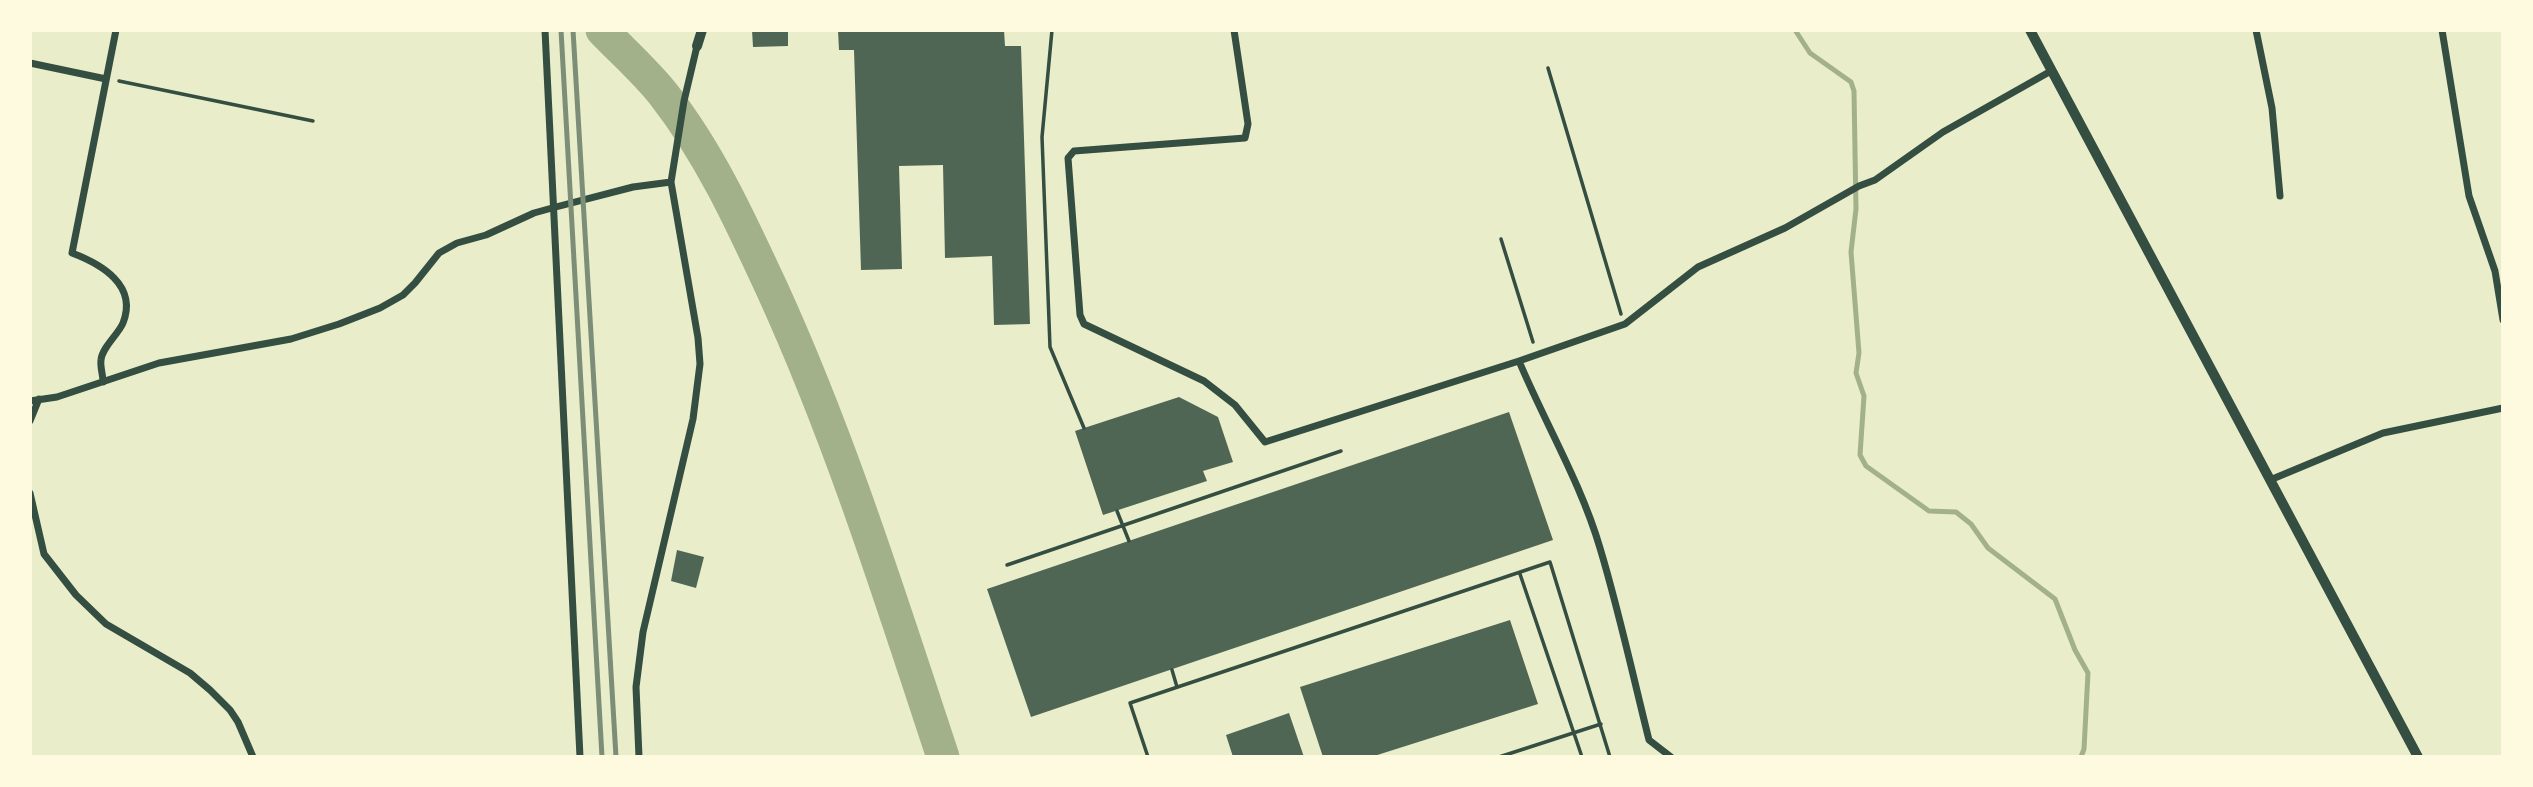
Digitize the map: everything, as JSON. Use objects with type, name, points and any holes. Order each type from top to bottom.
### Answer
[{"type":"main road","points":[[2030,30],[2418,757]]},
{"type":"street","points":[[103,382],[101,358],[123,323],[126,307],[122,285],[94,261],[72,253],[117,30]]},
{"type":"street","points":[[545,30],[580,757]]},
{"type":"street","points":[[639,757],[636,687],[643,632],[693,419],[700,363],[671,182],[684,101],[702,30]]},
{"type":"street","points":[[1234,30],[1248,124],[1245,138],[1074,151],[1068,158],[1080,315],[1084,324],[1204,381],[1236,405],[1265,443],[1625,324],[1698,267],[1785,228],[1859,186],[1875,180],[1943,132],[2051,71]]},
{"type":"street","points":[[2256,30],[2272,108],[2280,196]]},
{"type":"street","points":[[2442,30],[2469,196],[2495,271],[2503,320]]},
{"type":"street","points":[[30,63],[106,79]]},
{"type":"street","points":[[30,401],[57,397],[159,363],[291,339],[339,324],[380,308],[403,295],[439,253],[457,243],[486,235],[534,213],[633,187],[671,182]]},
{"type":"street","points":[[1519,361],[1575,481],[1600,546],[1649,740],[1671,757]]},
{"type":"street","points":[[30,421],[39,399]]},
{"type":"street","points":[[2270,480],[2383,433],[2503,408]]},
{"type":"street","points":[[30,493],[44,554],[76,595],[106,624],[190,673],[210,690],[238,722],[253,757]]},
{"type":"lane","points":[[1052,30],[1042,137],[1051,347],[1084,428]]},
{"type":"lane","points":[[1007,565],[1341,451]]},
{"type":"lane","points":[[1117,511],[1129,541]]},
{"type":"lane","points":[[1148,757],[1130,703],[1550,562],[1610,757]]},
{"type":"lane","points":[[1519,573],[1582,757]]},
{"type":"lane","points":[[1172,670],[1177,687]]},
{"type":"lane","points":[[1499,757],[1601,724]]},
{"type":"path","points":[[1548,68],[1615,299],[1625,324]]},
{"type":"path","points":[[106,79],[313,121]]},
{"type":"path","points":[[1502,239],[1537,355]]},
{"type":"building","points":[[752,30],[788,30],[788,46],[753,47]]},
{"type":"building","points":[[838,30],[1004,30],[1005,46],[1021,46],[1030,324],[994,325],[992,256],[945,258],[943,165],[899,166],[902,269],[861,270],[854,50],[839,50]]},
{"type":"building","points":[[1179,397],[1218,417],[1233,462],[1203,471],[1207,481],[1103,515],[1075,431]]},
{"type":"building","points":[[1509,412],[1553,540],[1031,717],[987,589]]},
{"type":"building","points":[[677,550],[704,557],[696,588],[671,581]]},
{"type":"building","points":[[1510,620],[1538,704],[1371,757],[1323,757],[1300,687]]},
{"type":"building","points":[[1289,713],[1304,757],[1233,757],[1226,735]]},
{"type":"waterway","points":[[602,30],[650,78],[681,118],[724,189],[760,264],[797,346],[843,462],[943,757]]},
{"type":"waterway","points":[[1795,30],[1810,53],[1851,82],[1854,91],[1856,209],[1851,252],[1859,353],[1856,373],[1864,396],[1860,455],[1866,466],[1929,511],[1956,512],[1971,524],[1988,548],[2055,599],[2075,650],[2088,673],[2084,749],[2081,757]]},
{"type":"railway","points":[[561,30],[602,757]]},
{"type":"railway","points":[[573,30],[616,757]]}]
